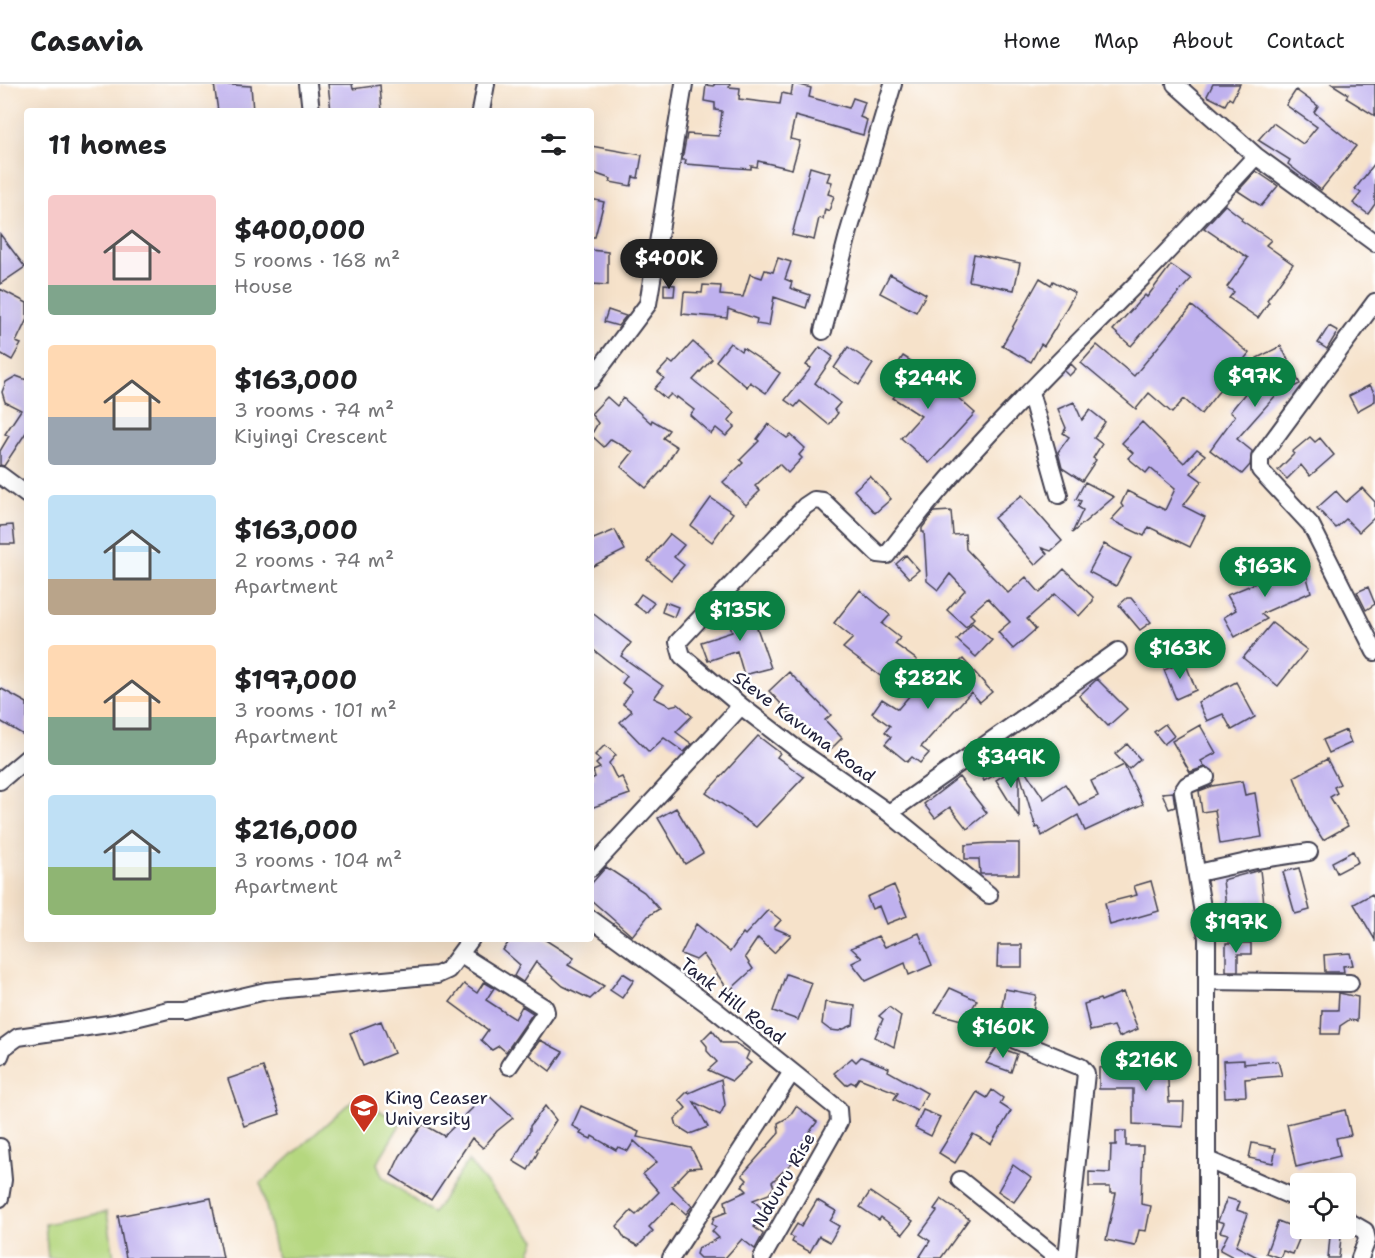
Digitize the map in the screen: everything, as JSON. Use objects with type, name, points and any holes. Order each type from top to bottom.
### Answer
[{"type":"street","points":[[308,84],[311,108]]},
{"type":"street","points":[[482,108],[486,84]]},
{"type":"street","points":[[594,376],[648,304],[684,84]]},
{"type":"street","points":[[824,331],[849,231],[893,84]]},
{"type":"street","points":[[1175,84],[1256,156],[1375,243]]},
{"type":"street","points":[[1059,495],[1030,392],[1143,278],[1256,156]]},
{"type":"street","points":[[1375,302],[1260,458],[1260,470],[1311,525],[1375,652]]},
{"type":"street","name":"Steve Kavuma Road","points":[[989,895],[889,813],[798,750],[741,706],[682,656],[678,642],[805,506],[814,500],[824,501],[878,554],[887,555],[919,513],[1030,392]]},
{"type":"street","points":[[0,475],[24,493]]},
{"type":"street","points":[[889,813],[1118,651]]},
{"type":"street","points":[[594,865],[741,706]]},
{"type":"street","points":[[0,781],[24,761]]},
{"type":"street","points":[[1206,777],[1187,785],[1183,791],[1207,938],[1209,981],[1208,1258]]},
{"type":"street","points":[[1198,873],[1256,860],[1310,852]]},
{"type":"street","name":"Tank Hill Road","points":[[594,921],[714,1009],[838,1109],[839,1122]]},
{"type":"street","points":[[0,1056],[3,1048],[18,1037],[115,1023],[168,1010],[186,1010],[266,992],[437,975],[448,970],[469,942]]},
{"type":"street","points":[[461,955],[545,1008],[546,1012],[508,1066]]},
{"type":"street","points":[[1209,981],[1350,983]]},
{"type":"street","points":[[1015,1040],[1081,1067],[1086,1073],[1066,1258]]},
{"type":"street","points":[[671,1258],[792,1072]]},
{"type":"street","name":"Nduuru Rise","points":[[762,1258],[839,1122]]},
{"type":"street","points":[[0,1147],[3,1180],[0,1198]]},
{"type":"street","points":[[1208,1160],[1290,1196]]},
{"type":"street","points":[[960,1180],[1057,1258]]},
{"type":"street","points":[[1356,1226],[1365,1231],[1366,1240],[1360,1258]]},
{"type":"green space","points":[[356,1097],[401,1123],[377,1163],[382,1176],[433,1214],[468,1161],[535,1240],[530,1253],[534,1258],[277,1258],[261,1183]]},
{"type":"green space","points":[[107,1212],[114,1258],[48,1258],[45,1224]]},
{"type":"building","points":[[214,84],[251,86],[253,108],[218,108]]},
{"type":"building","points":[[328,84],[352,84],[353,89],[380,85],[382,108],[331,108]]},
{"type":"building","points":[[714,84],[730,84],[729,87],[740,88],[739,99],[780,104],[782,93],[791,95],[793,84],[811,88],[809,97],[849,108],[853,98],[865,102],[860,117],[867,120],[863,135],[795,116],[790,139],[800,141],[792,169],[758,161],[757,167],[751,166],[751,169],[685,164],[686,160],[682,160],[687,134],[719,136],[722,111],[715,110],[715,103],[704,101],[706,85],[714,86]]},
{"type":"building","points":[[1213,84],[1240,84],[1232,100],[1229,98],[1225,105],[1207,96]]},
{"type":"building","points":[[1332,84],[1375,84],[1375,116],[1346,98],[1348,94]]},
{"type":"building","points":[[1296,90],[1318,106],[1314,112],[1356,146],[1321,190],[1288,164],[1290,160],[1258,140],[1273,123],[1303,144],[1317,127],[1286,105]]},
{"type":"building","points":[[594,147],[642,155],[638,178],[633,177],[631,186],[610,182],[611,179],[594,173]]},
{"type":"building","points":[[1375,163],[1375,204],[1368,214],[1353,203],[1361,193],[1355,189]]},
{"type":"building","points":[[810,167],[830,173],[827,181],[832,182],[828,194],[834,196],[829,211],[825,209],[823,219],[819,218],[814,240],[792,235]]},
{"type":"building","points":[[1256,171],[1278,186],[1261,206],[1238,191]]},
{"type":"building","points":[[594,200],[604,202],[594,237]]},
{"type":"building","points":[[1225,205],[1242,218],[1241,220],[1271,240],[1266,245],[1293,264],[1267,300],[1269,302],[1258,318],[1229,298],[1234,292],[1227,287],[1248,258],[1204,228]]},
{"type":"building","points":[[0,234],[24,268],[0,284]]},
{"type":"building","points":[[594,250],[608,252],[608,285],[594,284]]},
{"type":"building","points":[[974,254],[1020,263],[1014,290],[969,281]]},
{"type":"building","points":[[778,258],[791,262],[785,279],[792,282],[790,288],[810,295],[806,308],[774,297],[769,326],[756,324],[757,319],[728,309],[727,318],[682,314],[684,292],[702,293],[703,285],[721,286],[720,295],[743,297],[750,274],[762,278],[765,270],[773,272]]},
{"type":"building","points":[[1171,265],[1191,279],[1131,346],[1113,330],[1145,295],[1147,297]]},
{"type":"building","points":[[890,274],[926,294],[916,312],[880,293]]},
{"type":"building","points":[[1040,278],[1051,285],[1053,281],[1075,293],[1044,346],[1041,344],[1031,362],[1002,346]]},
{"type":"building","points":[[664,284],[675,285],[674,296],[664,296]]},
{"type":"building","points":[[0,289],[24,301],[24,325],[16,342],[21,344],[12,360],[0,353]]},
{"type":"building","points":[[1192,306],[1249,353],[1201,414],[1184,399],[1172,413],[1149,393],[1136,409],[1081,363],[1097,345],[1134,376]]},
{"type":"building","points":[[608,310],[626,316],[618,326],[604,322]]},
{"type":"building","points":[[1329,326],[1338,331],[1327,349],[1318,343]]},
{"type":"building","points":[[693,342],[712,359],[693,380],[735,413],[728,421],[735,426],[726,436],[716,428],[711,434],[690,415],[694,410],[677,397],[676,399],[671,394],[666,399],[654,389],[664,378],[658,373],[669,361],[673,364]]},
{"type":"building","points":[[730,343],[741,351],[743,348],[780,373],[766,393],[750,382],[747,387],[716,361]]},
{"type":"building","points":[[1281,346],[1300,384],[1276,395],[1237,439],[1252,451],[1250,465],[1242,474],[1210,450],[1235,416],[1230,412],[1256,380],[1266,375],[1257,358]]},
{"type":"building","points":[[820,347],[833,357],[815,383],[840,403],[834,410],[838,413],[829,425],[800,401],[795,407],[785,400],[811,368],[806,365]]},
{"type":"building","points":[[848,347],[873,364],[859,385],[834,368]]},
{"type":"building","points":[[903,356],[925,370],[920,379],[942,393],[947,388],[975,413],[929,463],[901,438],[921,416],[893,398],[900,389],[887,381]]},
{"type":"building","points":[[1071,364],[1076,369],[1069,376],[1064,371]]},
{"type":"building","points":[[16,376],[24,379],[24,436],[4,466],[0,465],[0,451],[9,436],[5,434],[21,410],[5,402],[2,392],[6,382]]},
{"type":"building","points":[[1370,385],[1375,394],[1375,401],[1357,411],[1349,396]]},
{"type":"building","points":[[607,397],[617,406],[623,398],[651,423],[652,420],[669,430],[663,438],[677,447],[664,468],[646,488],[621,467],[633,452],[611,439],[604,447],[594,438],[594,430],[598,423],[594,418],[594,411]]},
{"type":"building","points":[[1074,402],[1082,420],[1090,410],[1105,422],[1094,438],[1102,444],[1093,458],[1096,460],[1082,481],[1062,468],[1058,452],[1069,437],[1063,433],[1066,428],[1058,409]]},
{"type":"building","points":[[1142,422],[1184,463],[1197,449],[1205,455],[1191,473],[1202,481],[1183,506],[1205,517],[1190,547],[1149,527],[1144,536],[1111,520],[1123,507],[1121,504],[1127,491],[1165,510],[1175,489],[1150,468],[1146,473],[1128,458],[1133,453],[1122,443]]},
{"type":"building","points":[[768,424],[787,438],[791,435],[805,448],[799,455],[802,458],[788,473],[779,464],[755,486],[760,491],[746,505],[723,482],[743,463],[740,460],[759,441],[757,439]]},
{"type":"building","points":[[1310,437],[1315,442],[1320,438],[1334,455],[1310,476],[1301,465],[1287,479],[1278,470],[1294,454],[1292,452]]},
{"type":"building","points":[[870,476],[891,499],[875,513],[854,490]]},
{"type":"building","points":[[1085,482],[1114,497],[1072,533],[1083,510],[1078,507],[1081,501],[1076,499]]},
{"type":"building","points":[[1362,488],[1375,502],[1375,517],[1359,532],[1346,519],[1336,528],[1317,508],[1336,491],[1346,502]]},
{"type":"building","points":[[1022,495],[1062,541],[1051,551],[1042,548],[1047,554],[1035,565],[994,518]]},
{"type":"building","points":[[711,498],[733,513],[712,542],[691,526]]},
{"type":"building","points":[[951,511],[953,535],[965,534],[966,549],[1008,593],[1026,577],[1040,593],[1064,569],[1093,597],[1093,601],[1079,616],[1055,594],[1027,619],[1036,629],[1013,649],[998,632],[1010,622],[988,598],[970,614],[974,618],[966,627],[947,610],[965,590],[950,574],[938,590],[927,581],[922,528],[934,512]]},
{"type":"building","points":[[13,525],[15,544],[0,544],[0,526]]},
{"type":"building","points":[[615,530],[625,550],[594,566],[594,539]]},
{"type":"building","points":[[670,534],[684,545],[674,557],[684,565],[671,580],[648,561]]},
{"type":"building","points":[[1104,544],[1131,558],[1116,586],[1089,572]]},
{"type":"building","points":[[906,555],[919,570],[909,578],[896,564]]},
{"type":"building","points":[[1299,565],[1302,571],[1305,570],[1311,592],[1261,614],[1267,619],[1235,637],[1224,617],[1236,610],[1227,595]]},
{"type":"building","points":[[1368,587],[1375,604],[1366,610],[1357,592]]},
{"type":"building","points":[[860,590],[890,615],[882,624],[900,638],[895,644],[917,660],[906,675],[900,671],[891,684],[843,648],[853,638],[834,623]]},
{"type":"building","points":[[641,594],[654,603],[646,613],[634,604]]},
{"type":"building","points":[[1127,598],[1131,598],[1151,622],[1140,630],[1119,605]]},
{"type":"building","points":[[665,602],[678,607],[674,617],[662,612]]},
{"type":"building","points":[[749,605],[771,668],[744,675],[737,651],[708,661],[701,642],[732,632],[726,613]]},
{"type":"building","points":[[594,614],[631,643],[621,656],[663,686],[654,698],[670,706],[678,704],[692,716],[676,732],[692,744],[684,752],[664,738],[649,752],[620,722],[632,711],[623,704],[632,691],[622,683],[627,676],[594,650]]},
{"type":"building","points":[[972,623],[992,640],[976,657],[957,640]]},
{"type":"building","points":[[1272,623],[1307,650],[1278,686],[1243,658]]},
{"type":"building","points":[[963,659],[992,692],[980,702],[971,692],[921,747],[929,753],[920,763],[912,757],[907,762],[885,744],[891,737],[885,732],[890,726],[872,713],[882,699],[898,709],[924,679],[932,686]]},
{"type":"building","points":[[1185,662],[1196,690],[1176,699],[1164,670]]},
{"type":"building","points":[[789,672],[831,715],[825,720],[842,738],[827,753],[769,691]]},
{"type":"building","points":[[1097,679],[1127,709],[1108,726],[1079,696]]},
{"type":"building","points":[[1236,682],[1255,717],[1232,730],[1223,714],[1207,721],[1198,702]]},
{"type":"building","points":[[0,688],[24,701],[24,735],[0,721]]},
{"type":"building","points":[[1165,724],[1174,736],[1164,744],[1154,732]]},
{"type":"building","points":[[1200,725],[1216,753],[1201,761],[1205,767],[1190,772],[1172,741]]},
{"type":"building","points":[[1346,730],[1351,743],[1329,753],[1323,740]]},
{"type":"building","points":[[758,736],[780,753],[777,757],[804,777],[756,827],[706,793]]},
{"type":"building","points":[[1127,744],[1140,759],[1129,769],[1115,754]]},
{"type":"building","points":[[605,745],[616,755],[609,763],[617,779],[622,777],[630,794],[594,807],[594,771],[600,768],[596,764],[600,760],[595,755]]},
{"type":"building","points":[[988,756],[997,774],[984,781],[976,764]]},
{"type":"building","points":[[1327,759],[1340,784],[1334,787],[1337,793],[1330,797],[1348,826],[1323,840],[1311,821],[1294,777]]},
{"type":"building","points":[[1020,763],[1044,799],[1065,784],[1079,805],[1098,796],[1091,781],[1124,765],[1143,804],[1085,831],[1078,815],[1042,836],[1039,827],[1036,828],[1017,764]]},
{"type":"building","points":[[1010,771],[1014,778],[1019,775],[1019,817],[996,780]]},
{"type":"building","points":[[959,777],[987,813],[967,829],[950,807],[935,818],[924,804]]},
{"type":"building","points":[[1242,781],[1245,795],[1255,793],[1262,837],[1220,844],[1215,810],[1202,812],[1199,791],[1212,786]]},
{"type":"building","points":[[1173,792],[1175,807],[1169,809],[1162,793]]},
{"type":"building","points":[[676,808],[703,853],[685,864],[658,818]]},
{"type":"building","points":[[1019,843],[1019,874],[980,874],[979,859],[965,859],[965,845]]},
{"type":"building","points":[[1353,851],[1358,862],[1337,873],[1332,862]]},
{"type":"building","points":[[606,867],[644,892],[659,909],[648,916],[632,936],[594,903],[594,881]]},
{"type":"building","points":[[1299,868],[1310,910],[1295,914],[1283,872]]},
{"type":"building","points":[[1260,870],[1265,912],[1276,911],[1277,922],[1254,924],[1252,904],[1226,906],[1223,880]]},
{"type":"building","points":[[1151,881],[1159,911],[1110,925],[1105,903],[1137,895],[1134,886]]},
{"type":"building","points":[[894,885],[907,916],[886,924],[879,906],[872,909],[867,897]]},
{"type":"building","points":[[1372,894],[1375,901],[1375,940],[1354,904]]},
{"type":"building","points":[[768,910],[781,920],[774,928],[791,935],[774,953],[758,938],[745,957],[753,969],[729,991],[703,954],[696,960],[681,954],[696,924],[730,952],[743,933],[745,935]]},
{"type":"building","points":[[919,933],[932,965],[909,975],[905,963],[866,981],[852,963],[862,958],[851,948],[878,936],[885,947]]},
{"type":"building","points":[[509,942],[549,942],[574,958],[568,965],[604,986],[590,999],[563,986],[536,962],[523,982],[514,976],[520,965],[503,950]]},
{"type":"building","points":[[1226,943],[1251,943],[1251,954],[1238,954],[1238,971],[1226,971]]},
{"type":"building","points":[[998,945],[1022,945],[1022,967],[997,967]]},
{"type":"building","points":[[1350,953],[1353,965],[1343,966],[1344,972],[1325,972],[1324,955]]},
{"type":"building","points":[[623,973],[634,980],[622,998],[610,990]]},
{"type":"building","points":[[786,974],[812,983],[798,1020],[773,1011]]},
{"type":"building","points":[[484,982],[494,988],[486,1000],[515,1019],[522,1006],[533,1013],[506,1052],[499,1046],[492,1050],[481,1040],[488,1030],[450,1002],[464,984],[477,993]]},
{"type":"building","points":[[950,988],[977,1000],[965,1021],[935,1013]]},
{"type":"building","points":[[1005,989],[1036,995],[1030,1028],[1006,1024],[1008,1012],[1002,1006]]},
{"type":"building","points":[[1123,992],[1138,1029],[1119,1037],[1114,1026],[1090,1031],[1084,1004],[1100,999],[1101,1001]]},
{"type":"building","points":[[1339,993],[1358,997],[1357,1021],[1349,1020],[1340,1026],[1339,1034],[1321,1034],[1322,1010],[1338,1010]]},
{"type":"building","points":[[825,1002],[855,1006],[853,1025],[839,1031],[830,1030],[822,1024]]},
{"type":"building","points":[[889,1007],[901,1016],[894,1047],[875,1037],[883,1019],[879,1016]]},
{"type":"building","points":[[381,1021],[394,1053],[363,1066],[350,1033]]},
{"type":"building","points":[[712,1030],[722,1043],[735,1043],[749,1052],[746,1059],[751,1063],[732,1081],[708,1070],[717,1062],[707,1051],[707,1046],[702,1040]]},
{"type":"building","points":[[540,1040],[563,1052],[550,1071],[529,1055]]},
{"type":"building","points":[[997,1047],[1017,1054],[1011,1072],[986,1063]]},
{"type":"building","points":[[861,1057],[889,1068],[888,1071],[927,1093],[917,1111],[894,1099],[898,1093],[859,1078],[855,1084],[851,1082],[846,1085],[834,1073],[852,1058],[856,1062]]},
{"type":"building","points":[[1244,1060],[1244,1064],[1278,1061],[1282,1076],[1245,1079],[1246,1096],[1225,1097],[1223,1061]]},
{"type":"building","points":[[1167,1061],[1169,1102],[1184,1102],[1183,1127],[1133,1124],[1133,1089],[1099,1089],[1099,1068]]},
{"type":"building","points":[[263,1067],[280,1114],[244,1126],[228,1079]]},
{"type":"building","points":[[721,1079],[725,1105],[720,1115],[694,1102],[708,1127],[690,1134],[677,1126],[675,1119],[686,1108],[679,1100],[688,1091],[689,1093]]},
{"type":"building","points":[[992,1090],[1003,1098],[1000,1104],[1011,1111],[991,1144],[973,1134],[955,1163],[939,1153],[977,1092],[987,1098]]},
{"type":"building","points":[[487,1094],[513,1118],[497,1131],[483,1148],[472,1138],[431,1200],[391,1175],[400,1156],[423,1124],[444,1136]]},
{"type":"building","points":[[545,1106],[556,1120],[536,1151],[538,1152],[528,1170],[513,1161],[530,1131],[530,1126]]},
{"type":"building","points":[[581,1106],[639,1132],[637,1137],[691,1148],[701,1167],[689,1168],[672,1186],[692,1206],[686,1214],[673,1202],[649,1227],[653,1231],[638,1246],[625,1239],[617,1226],[631,1211],[636,1215],[659,1192],[643,1174],[657,1162],[634,1141],[628,1151],[618,1147],[616,1150],[592,1136],[591,1139],[580,1134],[582,1131],[572,1126]]},
{"type":"building","points":[[796,1106],[817,1122],[792,1156],[796,1159],[772,1182],[774,1187],[769,1194],[753,1200],[767,1213],[754,1227],[763,1234],[755,1249],[742,1239],[725,1258],[700,1258],[696,1254],[698,1248],[719,1238],[712,1231],[716,1227],[712,1224],[714,1217],[727,1212],[725,1201],[747,1191],[742,1186],[747,1180],[742,1175],[779,1133],[778,1123],[789,1117]]},
{"type":"building","points":[[923,1110],[940,1117],[931,1136],[915,1128]]},
{"type":"building","points":[[1345,1110],[1351,1135],[1336,1138],[1340,1156],[1296,1167],[1287,1124]]},
{"type":"building","points":[[1116,1131],[1126,1131],[1126,1146],[1143,1146],[1141,1204],[1151,1206],[1146,1231],[1139,1230],[1135,1246],[1106,1240],[1116,1193],[1110,1193],[1110,1187],[1089,1187],[1089,1172],[1110,1173],[1111,1145],[1116,1145]]},
{"type":"building","points":[[1252,1143],[1276,1148],[1273,1163],[1249,1158]]},
{"type":"building","points":[[1013,1165],[1031,1178],[1014,1202],[998,1191]]},
{"type":"building","points":[[870,1192],[913,1221],[903,1234],[881,1217],[879,1220],[860,1207]]},
{"type":"building","points":[[211,1198],[223,1258],[126,1258],[118,1216]]},
{"type":"building","points":[[1227,1198],[1240,1202],[1237,1210],[1248,1214],[1236,1246],[1259,1258],[1235,1258],[1220,1250],[1228,1234],[1220,1232],[1224,1223],[1218,1221]]},
{"type":"building","points":[[941,1199],[969,1219],[941,1258],[919,1258],[930,1241],[920,1234],[937,1211],[934,1209]]},
{"type":"building","points":[[817,1200],[836,1211],[830,1221],[839,1226],[830,1242],[819,1236],[810,1252],[792,1242],[794,1238],[790,1235],[797,1224],[801,1227]]},
{"type":"building","points":[[1278,1221],[1290,1226],[1290,1239],[1299,1239],[1293,1254],[1283,1251],[1280,1258],[1266,1253]]},
{"type":"building","points":[[1330,1239],[1341,1239],[1339,1258],[1328,1258]]},
{"type":"place","name":"King Ceaser University","points":[[364,1134]]}]
